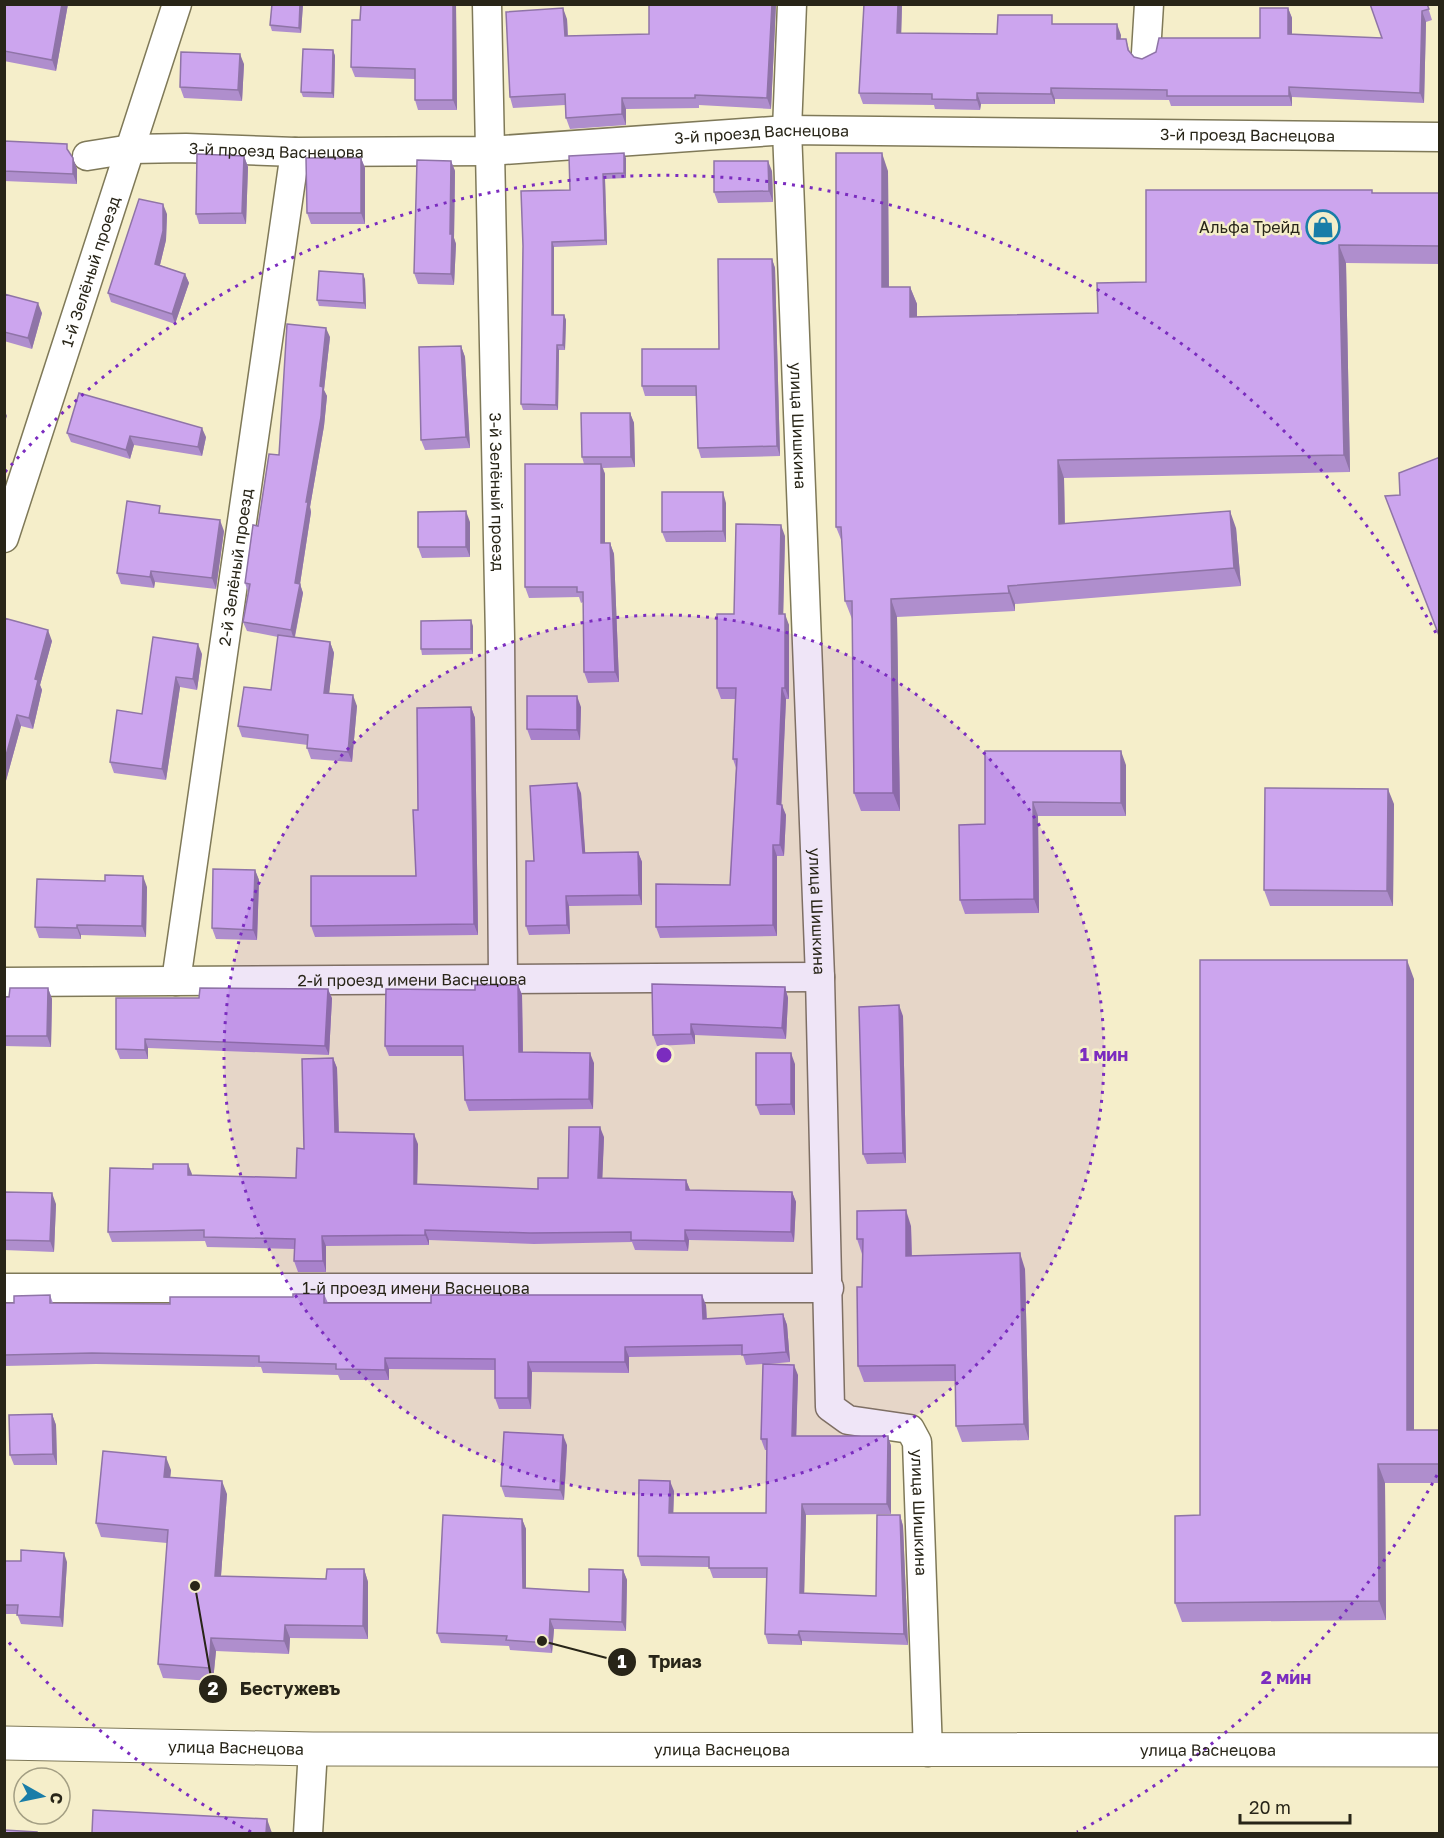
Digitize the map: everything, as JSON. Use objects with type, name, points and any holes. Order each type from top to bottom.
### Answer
[{"type":"street","name":"1-й Зелёный проезд","points":[[4,538],[177,4]]},
{"type":"street","name":"3-й Зелёный проезд","points":[[486,4],[500,638],[503,977]]},
{"type":"street","name":"улица Шишкина","points":[[792,4],[787,130],[820,978],[830,1407],[848,1420],[910,1429],[917,1442],[928,1752]]},
{"type":"street","points":[[1146,53],[1149,4]]},
{"type":"street","name":"3-й проезд Васнецова","points":[[87,156],[130,149],[186,148],[295,152],[489,151],[787,130],[1440,137]]},
{"type":"street","name":"2-й Зелёный проезд","points":[[176,981],[295,152]]},
{"type":"street","name":"2-й проезд имени Васнецова","points":[[4,982],[503,977],[820,978]]},
{"type":"street","name":"1-й проезд имени Васнецова","points":[[4,1288],[829,1288]]},
{"type":"street","name":"улица Васнецова","points":[[4,1743],[314,1749],[928,1752],[1090,1748],[1320,1752],[1440,1750]]},
{"type":"street","points":[[308,1833],[314,1749]]},
{"type":"building","points":[[4,4],[62,4],[52,60],[4,51]]},
{"type":"building","points":[[272,4],[300,4],[299,28],[270,25]]},
{"type":"building","points":[[361,4],[453,4],[453,100],[415,100],[415,69],[351,67],[352,20],[360,20]]},
{"type":"building","points":[[649,4],[772,4],[767,98],[695,95],[695,98],[622,98],[622,114],[566,118],[565,94],[510,97],[506,12],[563,8],[565,36],[649,34]]},
{"type":"building","points":[[864,4],[898,4],[897,33],[997,34],[998,15],[1052,15],[1052,24],[1117,24],[1117,39],[1126,39],[1128,50],[1134,57],[1142,59],[1156,52],[1159,38],[1260,38],[1260,8],[1288,8],[1288,34],[1382,38],[1370,4],[1427,4],[1429,9],[1422,11],[1420,93],[1289,87],[1289,96],[1167,96],[1167,90],[1051,88],[1051,94],[977,93],[977,100],[932,99],[932,94],[859,93]]},
{"type":"building","points":[[303,49],[333,50],[332,93],[301,92]]},
{"type":"building","points":[[181,52],[240,54],[238,90],[180,87]]},
{"type":"building","points":[[4,141],[67,144],[67,149],[73,158],[73,174],[4,171]]},
{"type":"building","points":[[624,153],[624,173],[603,174],[605,240],[552,242],[552,315],[564,315],[563,345],[557,345],[556,405],[521,404],[523,246],[521,191],[570,190],[569,156]]},
{"type":"building","points":[[836,153],[882,153],[882,287],[910,287],[910,317],[1098,313],[1097,283],[1146,282],[1146,190],[1372,190],[1372,193],[1440,193],[1440,246],[1339,245],[1344,455],[1058,460],[1059,524],[1230,511],[1234,568],[1008,586],[1009,593],[891,599],[893,793],[854,793],[852,601],[845,601],[841,527],[836,527]]},
{"type":"building","points":[[197,154],[244,156],[242,213],[196,214]]},
{"type":"building","points":[[306,158],[361,158],[361,213],[307,213]]},
{"type":"building","points":[[417,160],[451,161],[451,274],[414,273]]},
{"type":"building","points":[[714,161],[768,161],[769,191],[714,192]]},
{"type":"building","points":[[139,199],[163,204],[163,231],[155,264],[185,274],[172,314],[108,293]]},
{"type":"building","points":[[718,259],[772,259],[777,446],[698,448],[696,386],[642,386],[642,349],[719,349]]},
{"type":"building","points":[[319,271],[363,274],[364,303],[317,300]]},
{"type":"building","points":[[4,294],[38,303],[28,338],[4,332]]},
{"type":"building","points":[[287,324],[326,328],[320,386],[323,387],[321,417],[306,502],[308,502],[295,583],[300,584],[291,630],[243,622],[250,584],[245,583],[253,525],[258,526],[269,454],[279,455]]},
{"type":"building","points":[[461,346],[466,437],[421,440],[419,347]]},
{"type":"building","points":[[79,393],[202,428],[198,447],[130,436],[126,450],[67,433]]},
{"type":"building","points":[[581,413],[630,413],[631,457],[582,457]]},
{"type":"building","points":[[1440,457],[1440,638],[1385,496],[1400,495],[1399,473]]},
{"type":"building","points":[[525,464],[601,464],[601,543],[610,543],[615,672],[584,672],[583,592],[577,592],[577,587],[525,587]]},
{"type":"building","points":[[662,492],[723,492],[723,531],[662,532]]},
{"type":"building","points":[[127,501],[160,506],[159,513],[220,520],[212,578],[151,571],[150,577],[117,573]]},
{"type":"building","points":[[466,511],[466,547],[418,547],[418,512]]},
{"type":"building","points":[[736,524],[781,525],[779,614],[785,614],[785,688],[782,688],[777,804],[782,805],[780,845],[773,845],[773,925],[656,927],[656,884],[730,885],[737,759],[733,759],[736,688],[717,688],[717,614],[734,614]]},
{"type":"building","points":[[4,618],[48,630],[35,679],[38,680],[29,718],[17,715],[4,763]]},
{"type":"building","points":[[471,620],[471,649],[421,649],[421,621]]},
{"type":"building","points":[[278,635],[330,642],[324,693],[353,695],[348,752],[307,748],[308,735],[238,726],[244,687],[271,690]]},
{"type":"building","points":[[153,637],[198,644],[193,679],[176,677],[162,769],[110,762],[117,710],[142,714]]},
{"type":"building","points":[[527,696],[577,696],[577,730],[527,729]]},
{"type":"building","points":[[471,707],[474,924],[311,926],[311,876],[416,876],[413,810],[418,810],[417,708]]},
{"type":"building","points":[[985,751],[1121,751],[1121,803],[1033,802],[1034,899],[960,900],[959,825],[985,824]]},
{"type":"building","points":[[577,783],[583,853],[638,852],[639,895],[566,896],[567,925],[526,926],[526,861],[534,861],[530,786]]},
{"type":"building","points":[[1265,788],[1388,789],[1387,891],[1264,890]]},
{"type":"building","points":[[213,869],[255,870],[253,930],[212,928]]},
{"type":"building","points":[[105,875],[143,876],[142,926],[35,927],[37,879],[105,881]]},
{"type":"building","points":[[1200,960],[1407,960],[1407,1430],[1440,1430],[1440,1464],[1378,1464],[1379,1601],[1175,1603],[1175,1516],[1200,1515]]},
{"type":"building","points":[[652,984],[785,987],[782,1028],[691,1024],[691,1034],[653,1035]]},
{"type":"building","points":[[475,985],[518,985],[519,1052],[590,1053],[589,1099],[465,1100],[463,1046],[385,1046],[386,989],[475,990]]},
{"type":"building","points":[[10,988],[48,988],[47,1036],[4,1036],[4,997],[9,997]]},
{"type":"building","points":[[200,988],[328,989],[325,1046],[145,1039],[145,1050],[116,1049],[116,998],[199,998]]},
{"type":"building","points":[[899,1005],[903,1153],[863,1154],[859,1007]]},
{"type":"building","points":[[756,1053],[791,1053],[791,1104],[756,1105]]},
{"type":"building","points":[[333,1058],[335,1132],[414,1134],[414,1184],[538,1189],[538,1178],[568,1178],[569,1127],[600,1127],[598,1178],[686,1180],[686,1190],[792,1192],[791,1232],[685,1230],[685,1241],[631,1240],[631,1232],[530,1233],[425,1230],[425,1235],[322,1236],[323,1261],[294,1261],[295,1239],[204,1237],[204,1230],[108,1232],[110,1168],[153,1169],[153,1164],[188,1164],[188,1175],[296,1178],[297,1148],[304,1149],[302,1059]]},
{"type":"building","points":[[4,1192],[52,1193],[50,1241],[4,1240]]},
{"type":"building","points":[[906,1210],[906,1256],[1020,1253],[1024,1424],[956,1426],[955,1365],[858,1366],[857,1287],[862,1287],[863,1239],[857,1239],[857,1211]]},
{"type":"building","points":[[293,1294],[324,1294],[324,1303],[431,1303],[431,1295],[702,1295],[703,1319],[783,1314],[786,1352],[742,1355],[742,1345],[625,1347],[625,1362],[528,1362],[528,1398],[495,1398],[495,1359],[385,1358],[385,1370],[336,1369],[336,1364],[259,1362],[259,1356],[92,1353],[4,1355],[4,1303],[14,1303],[14,1296],[50,1295],[50,1303],[170,1304],[170,1297],[293,1297]]},
{"type":"building","points":[[763,1364],[794,1365],[792,1436],[888,1436],[887,1504],[802,1504],[800,1593],[876,1596],[877,1515],[900,1515],[904,1634],[799,1631],[798,1635],[765,1634],[767,1568],[709,1568],[709,1557],[638,1556],[639,1480],[670,1481],[669,1513],[766,1513],[767,1439],[761,1439]]},
{"type":"building","points":[[52,1414],[53,1454],[10,1455],[9,1415]]},
{"type":"building","points":[[504,1432],[563,1435],[560,1490],[501,1486]]},
{"type":"building","points":[[103,1451],[166,1457],[164,1477],[222,1481],[215,1576],[326,1579],[327,1569],[364,1569],[363,1626],[285,1625],[284,1641],[211,1638],[209,1668],[158,1664],[168,1530],[96,1523]]},
{"type":"building","points":[[443,1515],[522,1519],[523,1588],[589,1592],[589,1569],[623,1570],[622,1622],[550,1619],[549,1643],[506,1640],[507,1636],[437,1633]]},
{"type":"building","points":[[21,1550],[64,1553],[60,1617],[17,1615],[18,1605],[4,1605],[4,1561],[21,1561]]},
{"type":"building","points":[[93,1810],[267,1819],[266,1833],[92,1833]]},
{"type":"building","points":[[4,1830],[37,1832],[37,1833],[4,1833]]},
{"type":"place","name":"Альфа Трейд","points":[[1323,227]]},
{"type":"place","name":"Бестужевъ","points":[[195,1586]]},
{"type":"place","name":"Триаз","points":[[542,1641]]}]
